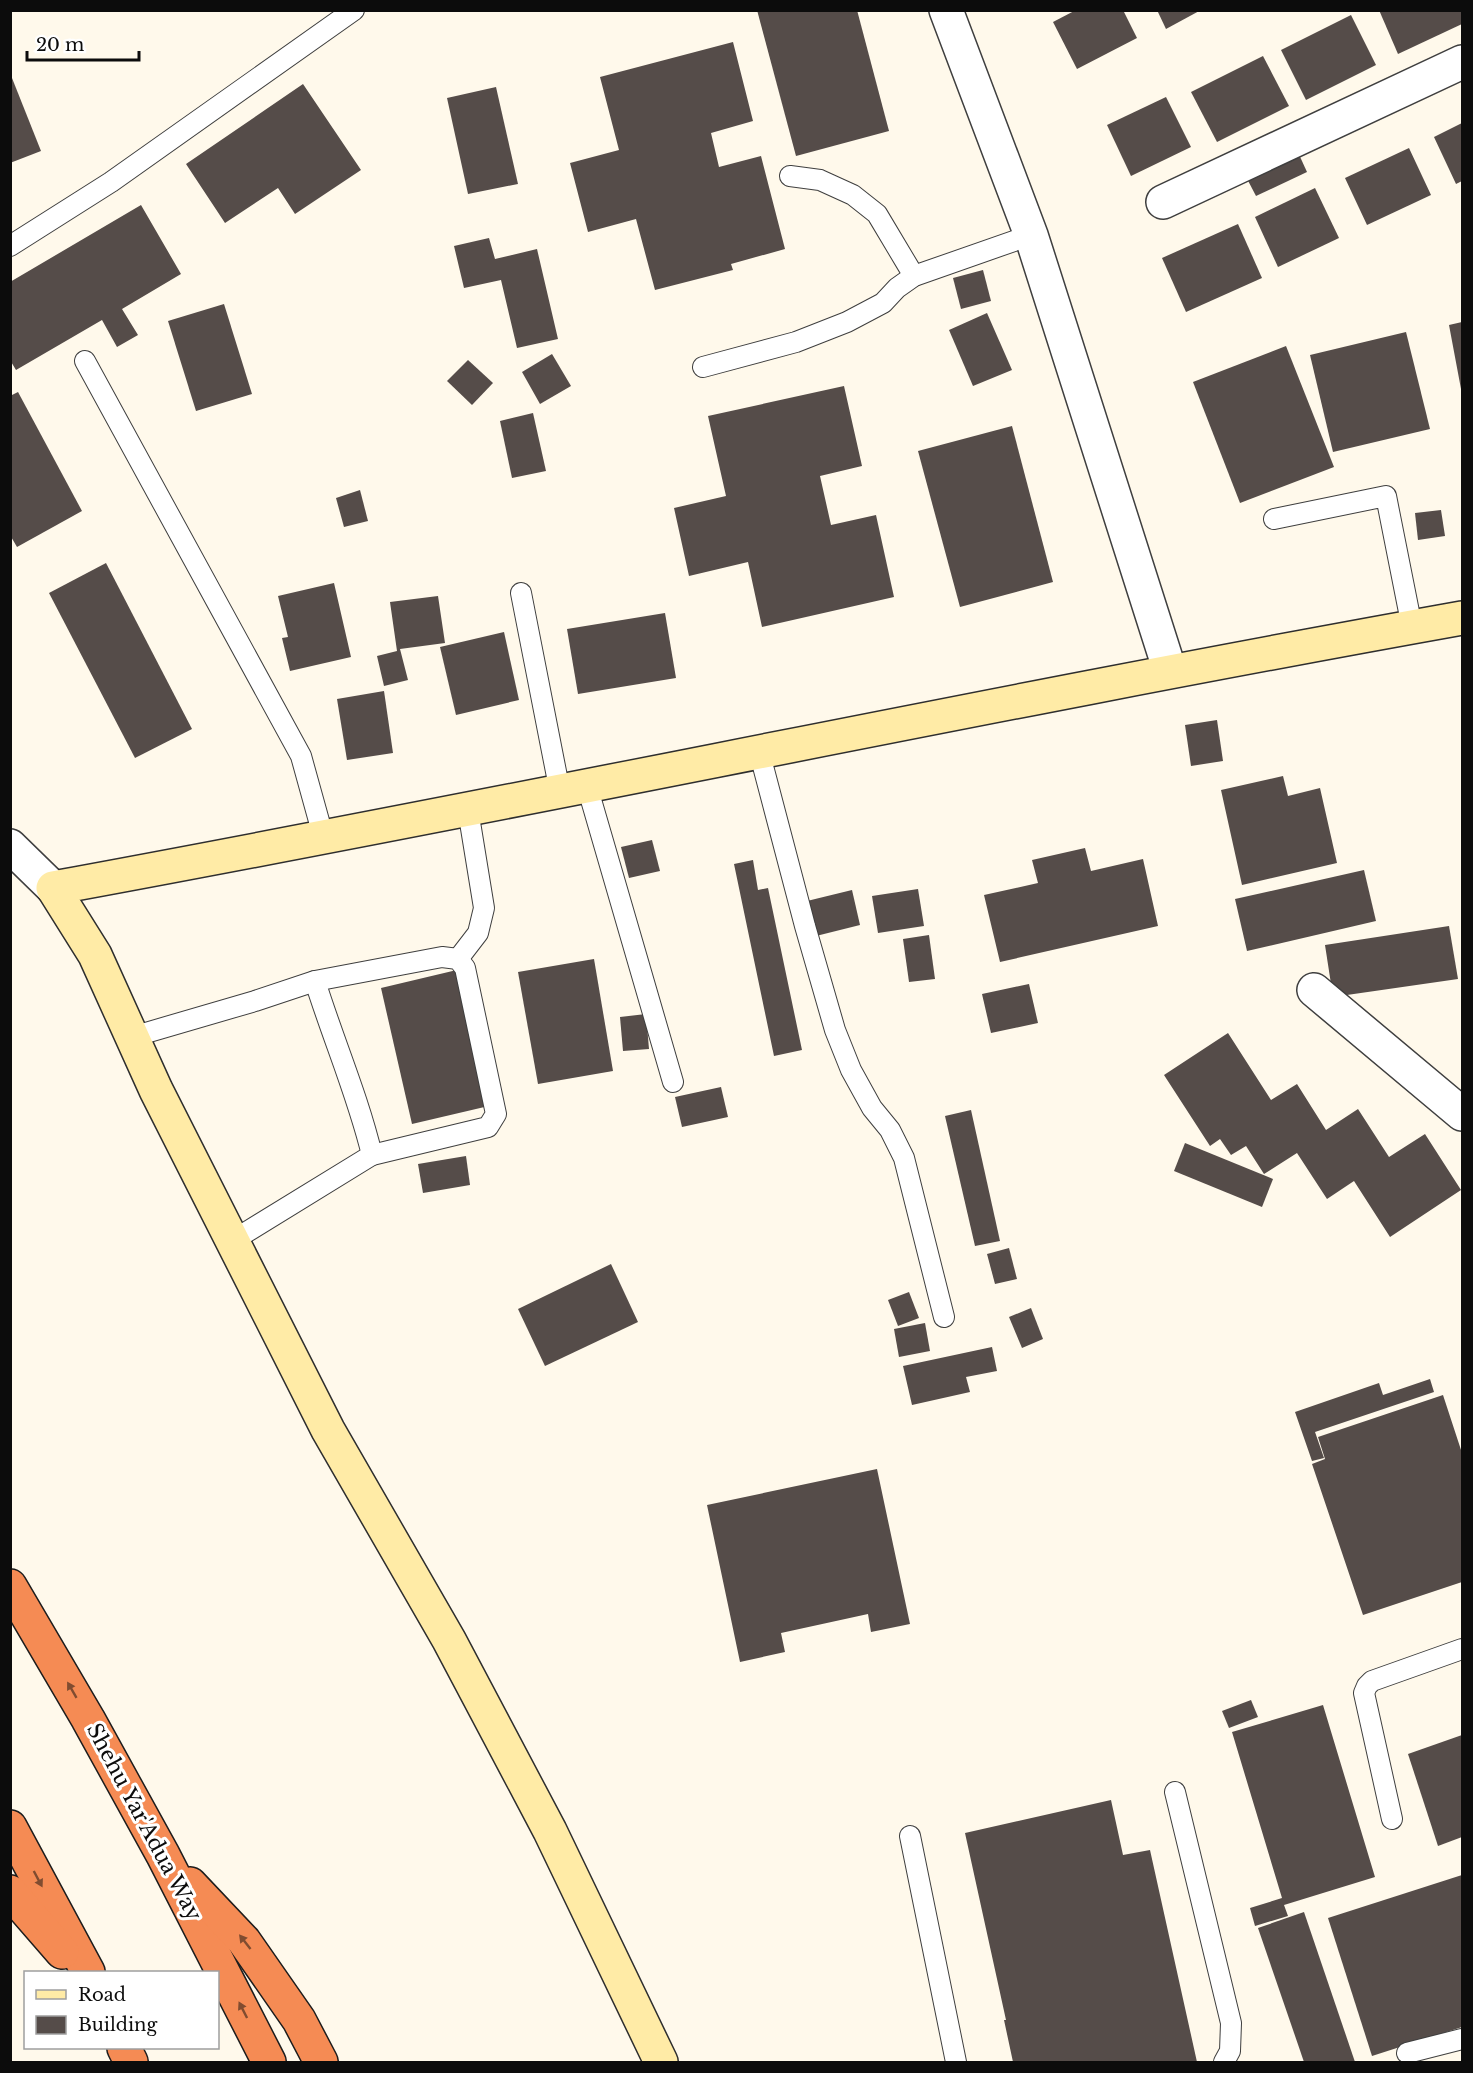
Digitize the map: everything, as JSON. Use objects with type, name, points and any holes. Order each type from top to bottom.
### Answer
[{"type":"highway","name":"Shehu Yar'Adua Way","points":[[10,1586],[88,1719],[163,1856],[269,2062]]},
{"type":"highway","points":[[10,1827],[87,1971]]},
{"type":"highway","points":[[163,1856],[244,1941],[299,2020],[321,2062]]},
{"type":"highway","points":[[10,1892],[80,1971]]},
{"type":"street","points":[[946,10],[1031,235],[1170,671]]},
{"type":"street","points":[[1163,202],[1462,62]]},
{"type":"street","points":[[53,888],[324,839],[1170,671],[1462,618]]},
{"type":"street","points":[[10,846],[53,888],[95,955],[156,1090],[328,1430],[449,1640],[550,1831],[662,2062]]},
{"type":"street","points":[[1314,990],[1462,1114]]},
{"type":"lane","points":[[10,246],[111,182],[354,10]]},
{"type":"lane","points":[[790,176],[820,180],[853,195],[877,214],[914,276]]},
{"type":"lane","points":[[703,367],[796,342],[847,322],[883,303],[897,288],[914,276],[1031,235]]},
{"type":"lane","points":[[85,361],[301,756],[324,839]]},
{"type":"lane","points":[[1274,519],[1386,496],[1412,627]]},
{"type":"lane","points":[[521,592],[573,789],[673,1082]]},
{"type":"lane","points":[[759,751],[805,926],[836,1030],[851,1070],[872,1108],[890,1130],[904,1158],[944,1317]]},
{"type":"lane","points":[[458,959],[478,933],[484,908],[468,810]]},
{"type":"lane","points":[[132,1037],[315,981],[442,957],[458,959],[465,968],[496,1114],[488,1127],[372,1155],[232,1241]]},
{"type":"lane","points":[[315,981],[365,1126],[372,1155]]},
{"type":"lane","points":[[1392,1819],[1364,1693],[1372,1681],[1462,1649]]},
{"type":"lane","points":[[1175,1791],[1231,2023],[1230,2051],[1224,2062]]},
{"type":"lane","points":[[910,1836],[956,2062]]},
{"type":"lane","points":[[1407,2053],[1462,2039]]},
{"type":"building","points":[[757,10],[857,10],[889,131],[796,156]]},
{"type":"building","points":[[1076,10],[1123,10],[1137,38],[1077,69],[1053,22]]},
{"type":"building","points":[[1157,10],[1201,10],[1166,29]]},
{"type":"building","points":[[1379,10],[1462,10],[1462,24],[1398,54]]},
{"type":"building","points":[[1351,15],[1376,65],[1306,100],[1281,50]]},
{"type":"building","points":[[733,42],[753,121],[711,133],[719,167],[761,156],[785,249],[731,264],[733,270],[655,290],[636,219],[588,232],[570,163],[619,150],[600,77]]},
{"type":"building","points":[[1263,56],[1289,106],[1217,142],[1191,92]]},
{"type":"building","points":[[10,73],[41,151],[10,163]]},
{"type":"building","points":[[303,84],[361,170],[295,214],[278,188],[225,223],[186,164]]},
{"type":"building","points":[[496,87],[518,184],[468,194],[447,98]]},
{"type":"building","points":[[1166,97],[1191,147],[1131,176],[1107,125]]},
{"type":"building","points":[[1462,123],[1462,181],[1456,184],[1434,137]]},
{"type":"building","points":[[1296,148],[1307,172],[1256,196],[1244,173]]},
{"type":"building","points":[[1409,148],[1431,195],[1367,225],[1345,178]]},
{"type":"building","points":[[1315,188],[1339,238],[1278,267],[1255,217]]},
{"type":"building","points":[[141,205],[181,274],[122,309],[138,335],[117,347],[102,320],[16,370],[10,360],[10,282]]},
{"type":"building","points":[[1238,224],[1262,278],[1186,312],[1162,258]]},
{"type":"building","points":[[489,238],[495,259],[537,249],[558,339],[517,348],[501,280],[464,288],[454,246]]},
{"type":"building","points":[[983,270],[991,301],[961,309],[953,278]]},
{"type":"building","points":[[224,304],[252,394],[196,411],[168,321]]},
{"type":"building","points":[[987,313],[1012,370],[973,386],[949,330]]},
{"type":"building","points":[[1462,322],[1462,389],[1461,389],[1449,325]]},
{"type":"building","points":[[1406,332],[1430,429],[1333,452],[1310,355]]},
{"type":"building","points":[[1286,346],[1334,467],[1240,503],[1193,382]]},
{"type":"building","points":[[552,354],[571,386],[540,404],[522,372]]},
{"type":"building","points":[[468,360],[493,383],[472,405],[447,381]]},
{"type":"building","points":[[844,386],[862,466],[820,476],[831,525],[876,515],[894,597],[762,627],[748,562],[689,576],[674,508],[726,496],[708,416]]},
{"type":"building","points":[[18,392],[82,511],[17,547],[10,535],[10,396]]},
{"type":"building","points":[[533,413],[546,471],[512,478],[500,421]]},
{"type":"building","points":[[1012,426],[1053,582],[960,607],[918,451]]},
{"type":"building","points":[[360,490],[368,521],[344,527],[336,498]]},
{"type":"building","points":[[1441,510],[1445,536],[1418,540],[1415,513]]},
{"type":"building","points":[[106,563],[192,729],[135,758],[49,593]]},
{"type":"building","points":[[334,583],[351,657],[290,671],[282,638],[288,637],[278,596]]},
{"type":"building","points":[[438,596],[445,643],[400,649],[408,680],[384,686],[377,656],[397,651],[390,602]]},
{"type":"building","points":[[665,613],[676,678],[578,694],[567,629]]},
{"type":"building","points":[[504,632],[519,700],[456,715],[440,647]]},
{"type":"building","points":[[384,691],[393,753],[347,760],[337,699]]},
{"type":"building","points":[[1217,720],[1223,761],[1191,766],[1185,725]]},
{"type":"building","points":[[1283,776],[1288,796],[1320,788],[1337,863],[1242,885],[1221,790]]},
{"type":"building","points":[[652,840],[660,871],[629,878],[621,847]]},
{"type":"building","points":[[1085,848],[1091,871],[1143,859],[1158,926],[1000,962],[984,895],[1038,883],[1032,860]]},
{"type":"building","points":[[753,860],[758,890],[768,888],[802,1050],[774,1056],[734,864]]},
{"type":"building","points":[[1364,870],[1376,921],[1247,951],[1235,899]]},
{"type":"building","points":[[918,889],[924,926],[878,933],[872,896]]},
{"type":"building","points":[[852,890],[860,925],[816,936],[807,901]]},
{"type":"building","points":[[1449,926],[1458,979],[1333,997],[1325,945]]},
{"type":"building","points":[[929,935],[935,979],[909,982],[903,939]]},
{"type":"building","points":[[594,959],[613,1071],[538,1084],[518,972]]},
{"type":"building","points":[[461,969],[493,1105],[412,1124],[381,988]]},
{"type":"building","points":[[1029,984],[1038,1023],[991,1033],[982,994]]},
{"type":"building","points":[[646,1014],[649,1049],[623,1051],[620,1017]]},
{"type":"building","points":[[1228,1033],[1271,1100],[1297,1084],[1326,1130],[1358,1109],[1389,1157],[1425,1134],[1461,1190],[1390,1237],[1354,1181],[1327,1199],[1297,1153],[1264,1174],[1246,1146],[1231,1155],[1220,1139],[1210,1146],[1164,1075]]},
{"type":"building","points":[[721,1087],[728,1117],[682,1127],[675,1097]]},
{"type":"building","points":[[971,1110],[1000,1241],[975,1246],[945,1116]]},
{"type":"building","points":[[1185,1143],[1273,1179],[1262,1207],[1174,1171]]},
{"type":"building","points":[[466,1156],[470,1185],[423,1193],[418,1164]]},
{"type":"building","points":[[1009,1248],[1017,1279],[995,1284],[987,1254]]},
{"type":"building","points":[[611,1264],[638,1322],[545,1366],[518,1309]]},
{"type":"building","points":[[909,1292],[919,1318],[898,1326],[888,1300]]},
{"type":"building","points":[[1031,1308],[1043,1339],[1022,1348],[1009,1317]]},
{"type":"building","points":[[925,1323],[930,1351],[899,1357],[894,1329]]},
{"type":"building","points":[[992,1347],[997,1371],[966,1377],[970,1392],[912,1405],[903,1366]]},
{"type":"building","points":[[1430,1379],[1434,1392],[1315,1432],[1324,1458],[1312,1461],[1295,1412],[1379,1383],[1383,1395]]},
{"type":"building","points":[[1443,1395],[1462,1453],[1462,1582],[1363,1615],[1312,1464],[1325,1459],[1318,1437]]},
{"type":"building","points":[[877,1469],[910,1624],[871,1632],[868,1614],[781,1633],[785,1652],[740,1662],[707,1505]]},
{"type":"building","points":[[1251,1700],[1258,1717],[1229,1728],[1222,1711]]},
{"type":"building","points":[[1323,1705],[1375,1877],[1284,1905],[1288,1916],[1255,1926],[1250,1908],[1282,1898],[1232,1732]]},
{"type":"building","points":[[1462,1735],[1462,1837],[1438,1846],[1408,1754]]},
{"type":"building","points":[[1111,1800],[1123,1855],[1150,1850],[1197,2062],[1013,2062],[965,1833]]},
{"type":"building","points":[[1462,1875],[1462,2027],[1372,2056],[1328,1918]]},
{"type":"building","points":[[1304,1912],[1355,2062],[1304,2062],[1258,1928]]}]
